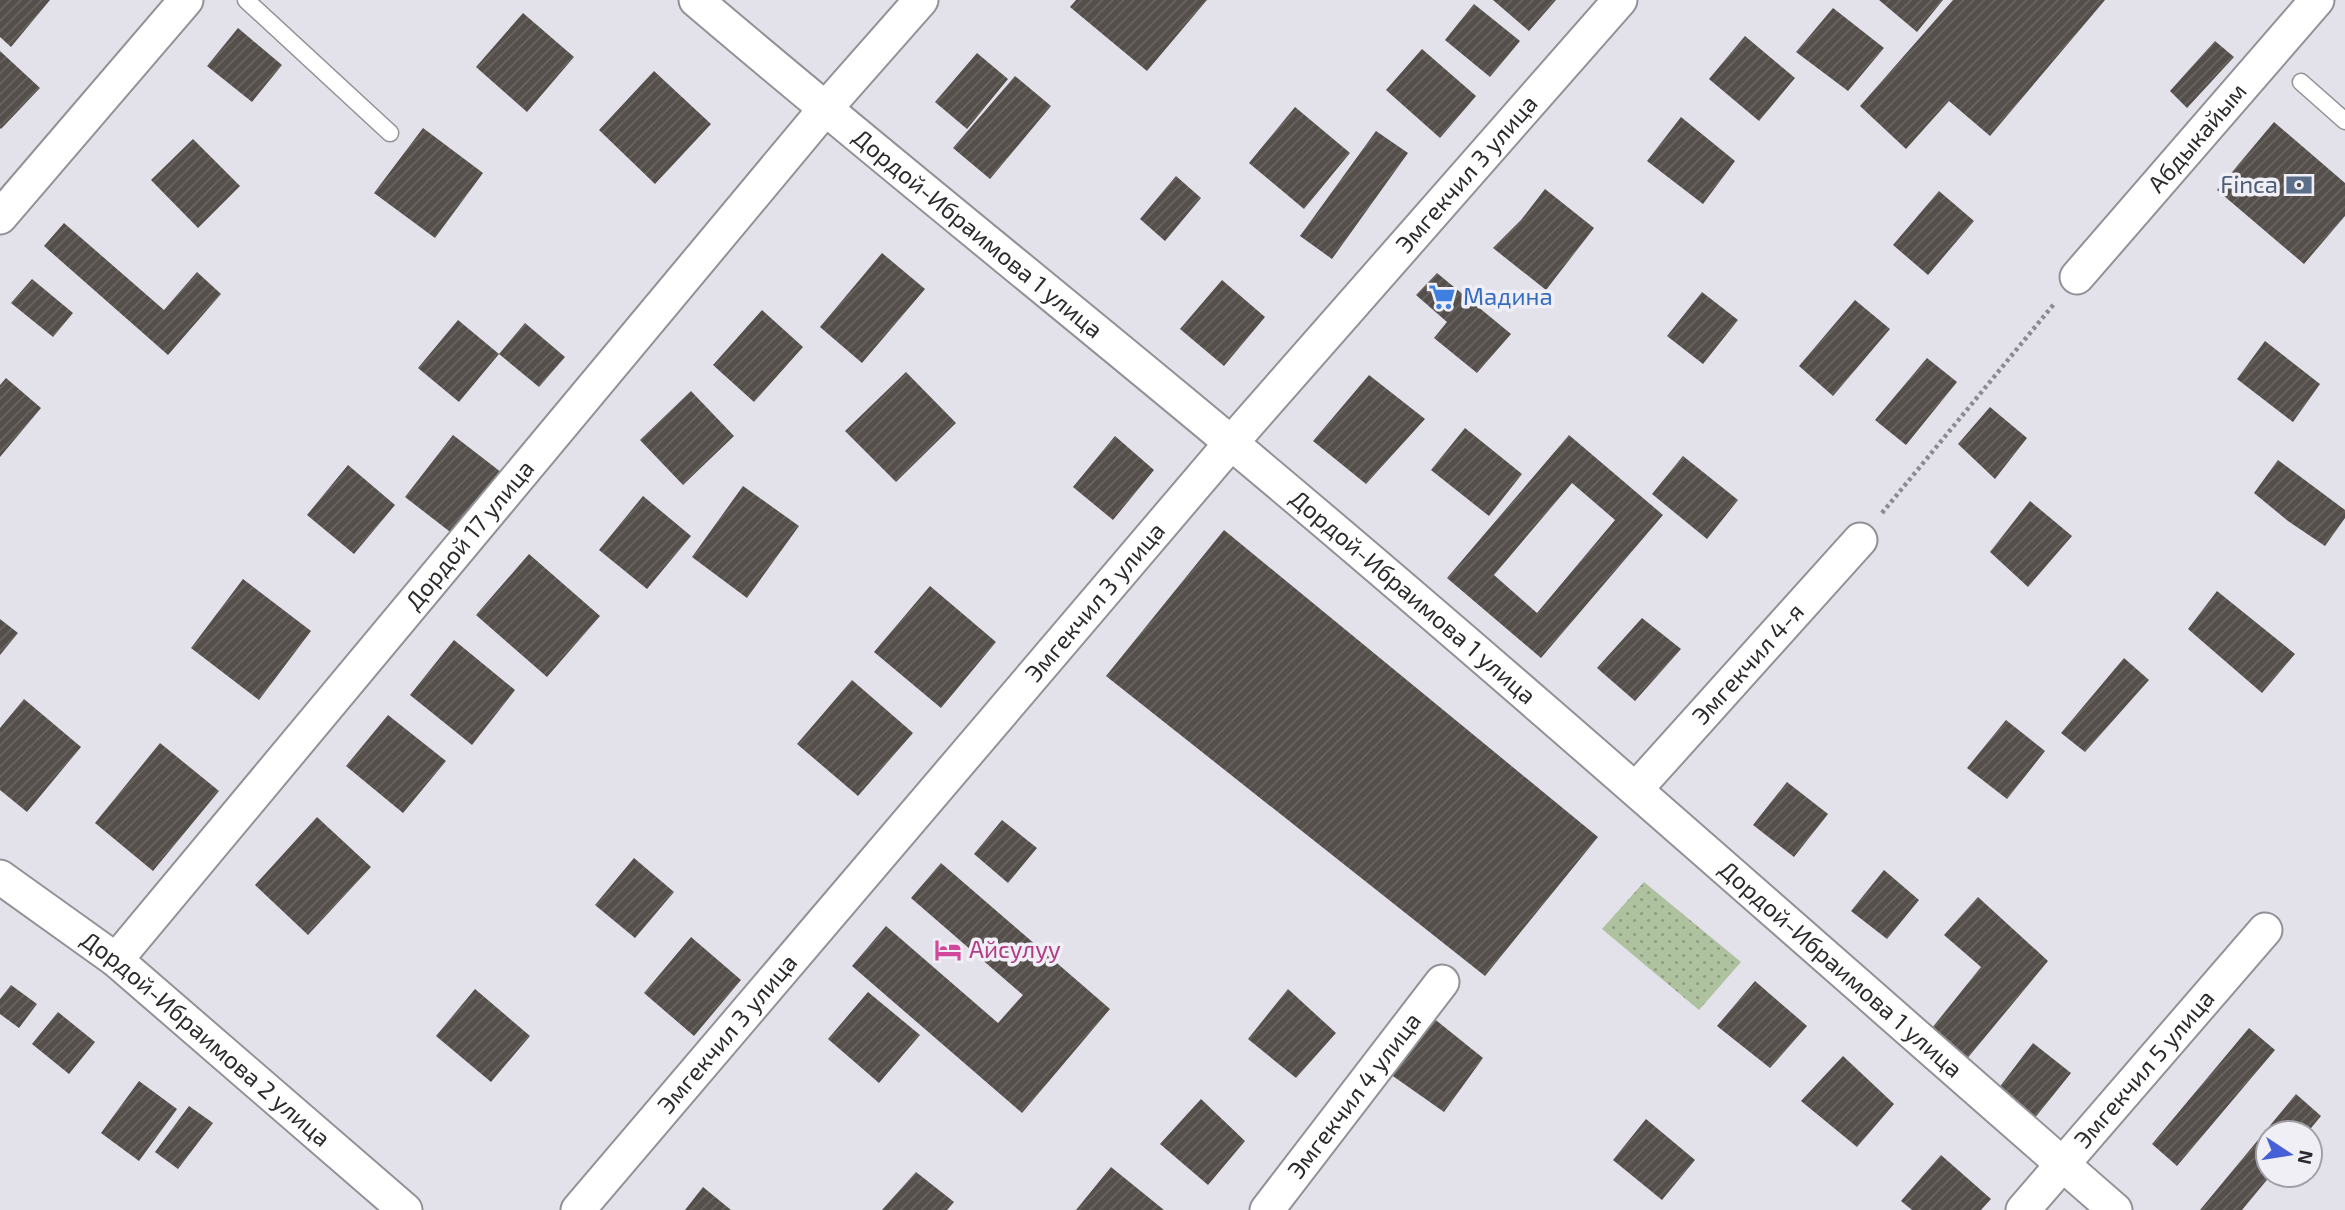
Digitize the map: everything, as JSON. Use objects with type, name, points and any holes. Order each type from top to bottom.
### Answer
[{"type":"street","points":[[0,216],[186,0]]},
{"type":"street","name":"Дордой-Ибраимова 1 улица","points":[[696,0],[1231,443],[1636,789],[2115,1210]]},
{"type":"street","name":"Дордой 17 улица","points":[[116,960],[825,109],[921,0]]},
{"type":"street","name":"Эмгекчил 3 улица","points":[[578,1210],[1231,443],[1620,0]]},
{"type":"street","name":"Абдыкайым","points":[[2077,277],[2317,0]]},
{"type":"street","name":"Эмгекчил 4-я","points":[[1636,789],[1860,540]]},
{"type":"street","name":"Дордой-Ибраимова 2 улица","points":[[0,877],[116,960],[405,1210]]},
{"type":"street","name":"Эмгекчил 5 улица","points":[[2023,1210],[2264,930]]},
{"type":"street","name":"Эмгекчил 4 улица","points":[[1266,1210],[1442,982]]},
{"type":"lane","points":[[246,0],[390,133]]},
{"type":"lane","points":[[2301,82],[2345,121]]},
{"type":"path","points":[[1860,540],[2077,277]]},
{"type":"green space","points":[[1644,882],[1741,962],[1699,1010],[1602,929]]},
{"type":"building","points":[[0,0],[50,0],[11,47],[0,37]]},
{"type":"building","points":[[1076,0],[1207,0],[1147,71],[1070,7]]},
{"type":"building","points":[[1493,0],[1556,0],[1529,31]]},
{"type":"building","points":[[1879,0],[1943,0],[1917,32]]},
{"type":"building","points":[[1953,0],[2105,0],[1990,136],[1949,101],[1906,149],[1860,106]]},
{"type":"building","points":[[1474,4],[1520,41],[1490,77],[1445,40]]},
{"type":"building","points":[[1833,8],[1884,48],[1848,91],[1796,52]]},
{"type":"building","points":[[523,13],[574,57],[527,112],[476,67]]},
{"type":"building","points":[[238,28],[282,65],[252,102],[207,66]]},
{"type":"building","points":[[1745,36],[1795,78],[1759,121],[1709,79]]},
{"type":"building","points":[[2215,41],[2234,57],[2187,108],[2170,91]]},
{"type":"building","points":[[1422,49],[1476,96],[1440,138],[1386,90]]},
{"type":"building","points":[[0,51],[40,88],[1,129],[0,128]]},
{"type":"building","points":[[977,53],[1008,79],[967,129],[935,102]]},
{"type":"building","points":[[654,71],[711,124],[655,184],[599,130]]},
{"type":"building","points":[[1015,76],[1051,106],[990,179],[953,148]]},
{"type":"building","points":[[1295,107],[1350,153],[1304,209],[1249,163]]},
{"type":"building","points":[[1681,117],[1735,161],[1703,204],[1647,161]]},
{"type":"building","points":[[2274,122],[2345,183],[2345,216],[2304,264],[2217,190]]},
{"type":"building","points":[[423,128],[483,173],[435,238],[374,193]]},
{"type":"building","points":[[1376,131],[1408,153],[1332,259],[1300,236]]},
{"type":"building","points":[[193,139],[240,186],[198,228],[151,180]]},
{"type":"building","points":[[1176,176],[1201,198],[1165,241],[1140,219]]},
{"type":"building","points":[[1545,189],[1594,228],[1546,290],[1493,248],[1521,220]]},
{"type":"building","points":[[1939,191],[1974,221],[1928,275],[1893,245]]},
{"type":"building","points":[[64,223],[164,310],[197,272],[221,294],[168,355],[44,246]]},
{"type":"building","points":[[882,253],[925,289],[862,363],[820,327]]},
{"type":"building","points":[[1437,273],[1511,334],[1477,373],[1434,338],[1447,322],[1416,295]]},
{"type":"building","points":[[32,279],[73,313],[53,337],[11,303]]},
{"type":"building","points":[[1222,280],[1265,317],[1224,366],[1180,329]]},
{"type":"building","points":[[1702,292],[1738,320],[1703,364],[1667,336]]},
{"type":"building","points":[[1855,300],[1890,329],[1833,396],[1799,366]]},
{"type":"building","points":[[762,310],[803,347],[754,402],[713,365]]},
{"type":"building","points":[[458,320],[499,354],[459,402],[418,368]]},
{"type":"building","points":[[525,323],[565,357],[539,387],[499,354]]},
{"type":"building","points":[[2265,341],[2320,384],[2293,422],[2237,379]]},
{"type":"building","points":[[1927,358],[1957,382],[1906,445],[1875,420]]},
{"type":"building","points":[[906,372],[956,423],[896,482],[845,431]]},
{"type":"building","points":[[1369,375],[1425,419],[1366,484],[1313,441]]},
{"type":"building","points":[[6,378],[41,408],[0,457],[0,385]]},
{"type":"building","points":[[691,391],[734,436],[683,485],[640,440]]},
{"type":"building","points":[[1990,407],[2027,438],[1995,479],[1958,444]]},
{"type":"building","points":[[1465,428],[1522,474],[1489,516],[1431,470]]},
{"type":"building","points":[[453,435],[506,476],[458,538],[405,497]]},
{"type":"building","points":[[1569,435],[1663,515],[1541,658],[1447,578]],"holes":[[[1572,483],[1615,520],[1537,613],[1494,575]]]},
{"type":"building","points":[[1115,436],[1154,470],[1113,520],[1073,487]]},
{"type":"building","points":[[1683,456],[1738,500],[1707,539],[1652,494]]},
{"type":"building","points":[[2278,460],[2345,510],[2345,518],[2325,546],[2254,493]]},
{"type":"building","points":[[348,465],[395,505],[354,554],[307,515]]},
{"type":"building","points":[[743,486],[799,526],[747,598],[692,557]]},
{"type":"building","points":[[643,496],[691,536],[647,589],[599,550]]},
{"type":"building","points":[[2030,501],[2072,536],[2028,587],[1990,552]]},
{"type":"building","points":[[1224,530],[1598,837],[1485,976],[1106,676]]},
{"type":"building","points":[[529,554],[600,616],[547,677],[476,615]]},
{"type":"building","points":[[243,579],[311,631],[259,700],[191,648]]},
{"type":"building","points":[[930,586],[996,642],[941,708],[874,652]]},
{"type":"building","points":[[2217,591],[2295,654],[2262,693],[2188,629]]},
{"type":"building","points":[[1642,618],[1681,649],[1635,701],[1597,668]]},
{"type":"building","points":[[0,619],[18,633],[0,655]]},
{"type":"building","points":[[454,640],[515,690],[472,745],[410,695]]},
{"type":"building","points":[[2124,658],[2149,680],[2085,752],[2061,733]]},
{"type":"building","points":[[852,680],[913,733],[858,796],[797,744]]},
{"type":"building","points":[[24,699],[81,747],[27,812],[0,790],[0,728]]},
{"type":"building","points":[[388,715],[446,761],[403,813],[346,766]]},
{"type":"building","points":[[2006,720],[2045,751],[2007,799],[1967,768]]},
{"type":"building","points":[[160,743],[219,791],[153,871],[95,823]]},
{"type":"building","points":[[1787,782],[1828,814],[1794,857],[1753,825]]},
{"type":"building","points":[[317,817],[371,867],[308,935],[255,885]]},
{"type":"building","points":[[1002,820],[1037,848],[1008,883],[974,854]]},
{"type":"building","points":[[634,858],[674,892],[635,938],[595,905]]},
{"type":"building","points":[[941,863],[1110,1009],[1022,1113],[852,966],[886,926],[998,1023],[1023,995],[911,898]]},
{"type":"building","points":[[1884,870],[1919,900],[1887,939],[1851,911]]},
{"type":"building","points":[[1978,897],[2048,961],[1966,1060],[1932,1028],[1981,967],[1944,935]]},
{"type":"building","points":[[691,937],[741,980],[694,1036],[644,993]]},
{"type":"building","points":[[1755,981],[1807,1026],[1770,1068],[1717,1026]]},
{"type":"building","points":[[11,985],[37,1004],[19,1028],[0,1014],[0,999]]},
{"type":"building","points":[[475,989],[530,1036],[491,1082],[436,1036]]},
{"type":"building","points":[[1288,989],[1336,1033],[1296,1078],[1248,1039]]},
{"type":"building","points":[[868,992],[920,1035],[879,1083],[828,1039]]},
{"type":"building","points":[[58,1012],[95,1042],[69,1074],[32,1044]]},
{"type":"building","points":[[1432,1017],[1483,1058],[1444,1112],[1390,1074]]},
{"type":"building","points":[[2249,1028],[2275,1050],[2177,1166],[2152,1144]]},
{"type":"building","points":[[2033,1043],[2071,1073],[2034,1119],[1998,1089]]},
{"type":"building","points":[[1843,1056],[1894,1104],[1857,1147],[1801,1101]]},
{"type":"building","points":[[139,1081],[177,1109],[139,1161],[101,1133]]},
{"type":"building","points":[[2296,1094],[2321,1116],[2319,1119],[2275,1119]]},
{"type":"building","points":[[1201,1099],[1245,1141],[1208,1185],[1160,1144]]},
{"type":"building","points":[[189,1106],[213,1123],[178,1169],[155,1152]]},
{"type":"building","points":[[1646,1119],[1695,1160],[1662,1200],[1613,1160]]},
{"type":"building","points":[[2254,1145],[2254,1189],[2259,1189],[2242,1210],[2200,1210]]},
{"type":"building","points":[[1941,1155],[1991,1199],[1981,1210],[1912,1210],[1901,1201]]},
{"type":"building","points":[[1111,1167],[1164,1210],[1076,1210]]},
{"type":"building","points":[[916,1172],[954,1202],[947,1210],[882,1210]]},
{"type":"building","points":[[703,1187],[731,1210],[685,1210]]},
{"type":"place","name":"Finca","points":[[2299,185]]},
{"type":"place","name":"Мадина","points":[[1442,297]]},
{"type":"place","name":"Айсулуу","points":[[948,950]]}]
